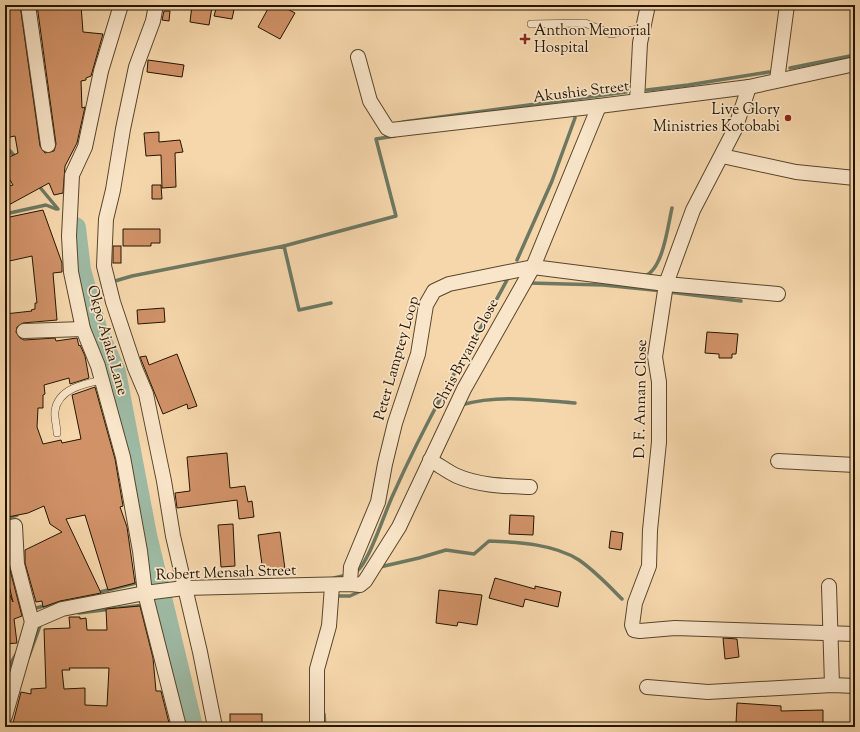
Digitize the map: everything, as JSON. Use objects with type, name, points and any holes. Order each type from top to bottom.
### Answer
[{"type":"street","points":[[28,5],[48,145]]},
{"type":"street","name":"Okpo Ajaka Lane","points":[[121,5],[101,71],[84,147],[72,175],[69,236],[70,272],[83,329],[102,380],[123,457],[140,551],[145,593],[179,727]]},
{"type":"street","points":[[156,5],[153,21],[136,67],[123,129],[114,190],[106,218],[104,266],[113,302],[135,368],[146,394],[164,480],[173,536],[200,652],[215,727]]},
{"type":"street","points":[[637,101],[640,43],[648,5]]},
{"type":"street","points":[[777,80],[787,5]]},
{"type":"street","name":"Akushie Street","points":[[358,57],[370,101],[387,128],[391,130],[749,87],[855,64]]},
{"type":"street","name":"D. F. Annan Close","points":[[749,87],[735,129],[693,210],[666,284],[656,357],[660,382],[659,442],[650,530],[649,566],[635,603],[632,625],[634,630],[640,631],[675,628],[830,633]]},
{"type":"street","name":"Chris Bryant Close","points":[[332,586],[350,584],[360,585],[365,581],[398,526],[464,389],[533,267],[599,106]]},
{"type":"street","points":[[722,156],[796,172],[855,178]]},
{"type":"street","name":"Peter Lamptey Loop","points":[[350,584],[352,567],[378,502],[395,423],[418,354],[426,305],[434,291],[454,282],[533,267],[666,284],[778,294]]},
{"type":"street","points":[[24,331],[83,329]]},
{"type":"street","points":[[430,460],[456,476],[479,483],[500,486],[530,487]]},
{"type":"street","points":[[778,461],[855,464]]},
{"type":"street","points":[[5,528],[15,526],[17,564],[32,622],[5,716]]},
{"type":"street","points":[[318,727],[318,668],[329,626],[332,586]]},
{"type":"street","name":"Robert Mensah Street","points":[[32,622],[62,609],[145,593],[184,588],[332,586]]},
{"type":"street","points":[[829,586],[832,685]]},
{"type":"street","points":[[830,633],[855,634]]},
{"type":"street","points":[[647,686],[708,692],[832,685],[855,686]]},
{"type":"lane","points":[[531,24],[585,23],[611,34],[644,28]]},
{"type":"lane","points":[[57,434],[55,412],[59,398],[71,389],[102,380]]},
{"type":"building","points":[[5,5],[20,5],[40,146],[45,153],[54,151],[56,144],[37,5],[81,5],[83,32],[103,34],[91,76],[86,78],[86,80],[81,81],[82,108],[85,107],[77,143],[65,166],[63,193],[54,195],[49,183],[5,207],[5,187],[13,185],[7,175],[5,159],[18,153],[15,136],[5,138]]},
{"type":"building","points":[[192,5],[212,7],[209,25],[190,22]]},
{"type":"building","points":[[217,5],[235,5],[232,19],[214,16]]},
{"type":"building","points":[[270,5],[280,5],[295,13],[280,39],[258,27]]},
{"type":"building","points":[[164,11],[170,11],[169,21],[162,20]]},
{"type":"building","points":[[148,60],[184,65],[182,77],[147,72]]},
{"type":"building","points":[[159,132],[159,142],[180,140],[183,152],[175,153],[176,187],[162,188],[161,155],[146,156],[144,133]]},
{"type":"building","points":[[152,185],[161,185],[162,199],[152,199]]},
{"type":"building","points":[[43,210],[62,263],[62,272],[53,273],[57,320],[23,323],[17,327],[16,332],[20,338],[24,340],[55,338],[56,341],[77,338],[79,346],[80,345],[85,356],[89,378],[70,384],[69,378],[44,385],[45,394],[43,395],[43,408],[38,408],[37,427],[43,444],[61,440],[62,443],[81,439],[72,395],[95,387],[115,459],[123,506],[120,507],[127,527],[135,583],[108,590],[85,515],[66,519],[101,593],[60,601],[43,607],[42,601],[36,602],[25,563],[25,550],[62,532],[50,524],[44,506],[28,513],[8,517],[7,514],[5,514],[5,314],[32,311],[31,310],[35,309],[35,303],[37,303],[32,256],[5,262],[5,218]]},
{"type":"building","points":[[123,229],[160,229],[160,243],[151,243],[151,246],[123,246]]},
{"type":"building","points":[[113,246],[121,246],[121,263],[113,263]]},
{"type":"building","points":[[164,308],[165,322],[138,324],[137,310]]},
{"type":"building","points":[[707,332],[738,334],[736,354],[732,354],[732,358],[719,358],[719,354],[705,353]]},
{"type":"building","points":[[177,354],[197,406],[188,409],[187,404],[163,414],[140,357],[146,356],[149,365]]},
{"type":"building","points":[[227,453],[230,488],[245,486],[248,502],[252,501],[254,517],[239,519],[237,500],[177,508],[175,493],[190,491],[187,457]]},
{"type":"building","points":[[510,515],[534,516],[533,535],[509,534]]},
{"type":"building","points":[[233,524],[235,566],[221,567],[218,525]]},
{"type":"building","points":[[611,531],[623,533],[621,550],[609,548]]},
{"type":"building","points":[[280,532],[285,569],[263,572],[258,535]]},
{"type":"building","points":[[8,554],[9,566],[22,616],[14,619],[17,643],[5,644],[5,595],[10,595],[13,602],[8,581],[5,582],[5,555]]},
{"type":"building","points":[[495,578],[535,589],[535,586],[561,592],[558,607],[525,599],[523,607],[489,598]]},
{"type":"building","points":[[439,590],[482,595],[477,625],[458,622],[457,626],[436,623]]},
{"type":"building","points":[[140,606],[153,658],[156,691],[161,691],[170,727],[141,725],[141,727],[12,727],[21,692],[31,694],[31,689],[46,688],[44,629],[70,628],[69,617],[80,617],[80,619],[86,618],[87,630],[107,630],[106,609]],"holes":[[[69,668],[109,668],[107,706],[85,705],[85,688],[64,689],[62,670],[70,670]]]},
{"type":"building","points":[[723,638],[737,639],[739,657],[725,659]]},
{"type":"building","points":[[737,703],[781,706],[781,711],[823,710],[823,727],[736,724]]},
{"type":"building","points":[[230,714],[262,714],[262,727],[230,727]]},
{"type":"waterway","points":[[790,68],[855,55]]},
{"type":"waterway","points":[[647,90],[769,72]]},
{"type":"waterway","points":[[403,122],[626,92]]},
{"type":"waterway","points":[[517,260],[552,181],[575,118]]},
{"type":"waterway","points":[[284,246],[396,216],[376,139],[395,136]]},
{"type":"waterway","points":[[5,145],[16,158]]},
{"type":"waterway","points":[[38,185],[58,209]]},
{"type":"waterway","points":[[5,214],[46,205],[56,209]]},
{"type":"waterway","points":[[644,276],[656,266],[660,257],[664,246],[672,208]]},
{"type":"waterway","points":[[75,228],[80,270],[97,332],[115,372],[146,535],[192,727]]},
{"type":"waterway","points":[[115,281],[132,276],[284,246],[299,310],[331,303]]},
{"type":"waterway","points":[[355,572],[365,561],[398,484],[431,416],[509,276]]},
{"type":"waterway","points":[[529,283],[603,285],[663,291]]},
{"type":"waterway","points":[[669,292],[741,301]]},
{"type":"waterway","points":[[461,405],[503,399],[532,399],[575,403]]},
{"type":"waterway","points":[[5,519],[17,515]]},
{"type":"waterway","points":[[380,567],[446,550],[474,554],[489,541],[524,543],[558,550],[579,560],[622,599]]},
{"type":"waterway","points":[[148,569],[152,559]]},
{"type":"waterway","points":[[334,578],[347,575]]},
{"type":"waterway","points":[[32,609],[140,582]]},
{"type":"waterway","points":[[335,596],[350,596],[365,589]]},
{"type":"waterway","points":[[79,613],[144,605]]},
{"type":"waterway","points":[[29,656],[41,623]]},
{"type":"waterway","points":[[5,689],[8,668],[18,651]]},
{"type":"waterway","points":[[324,714],[325,727]]},
{"type":"waterway","points":[[7,727],[11,717]]},
{"type":"place","name":"Anthon Memorial Hospital","points":[[525,39]]},
{"type":"place","name":"Live Glory Ministries Kotobabi","points":[[788,118]]}]
